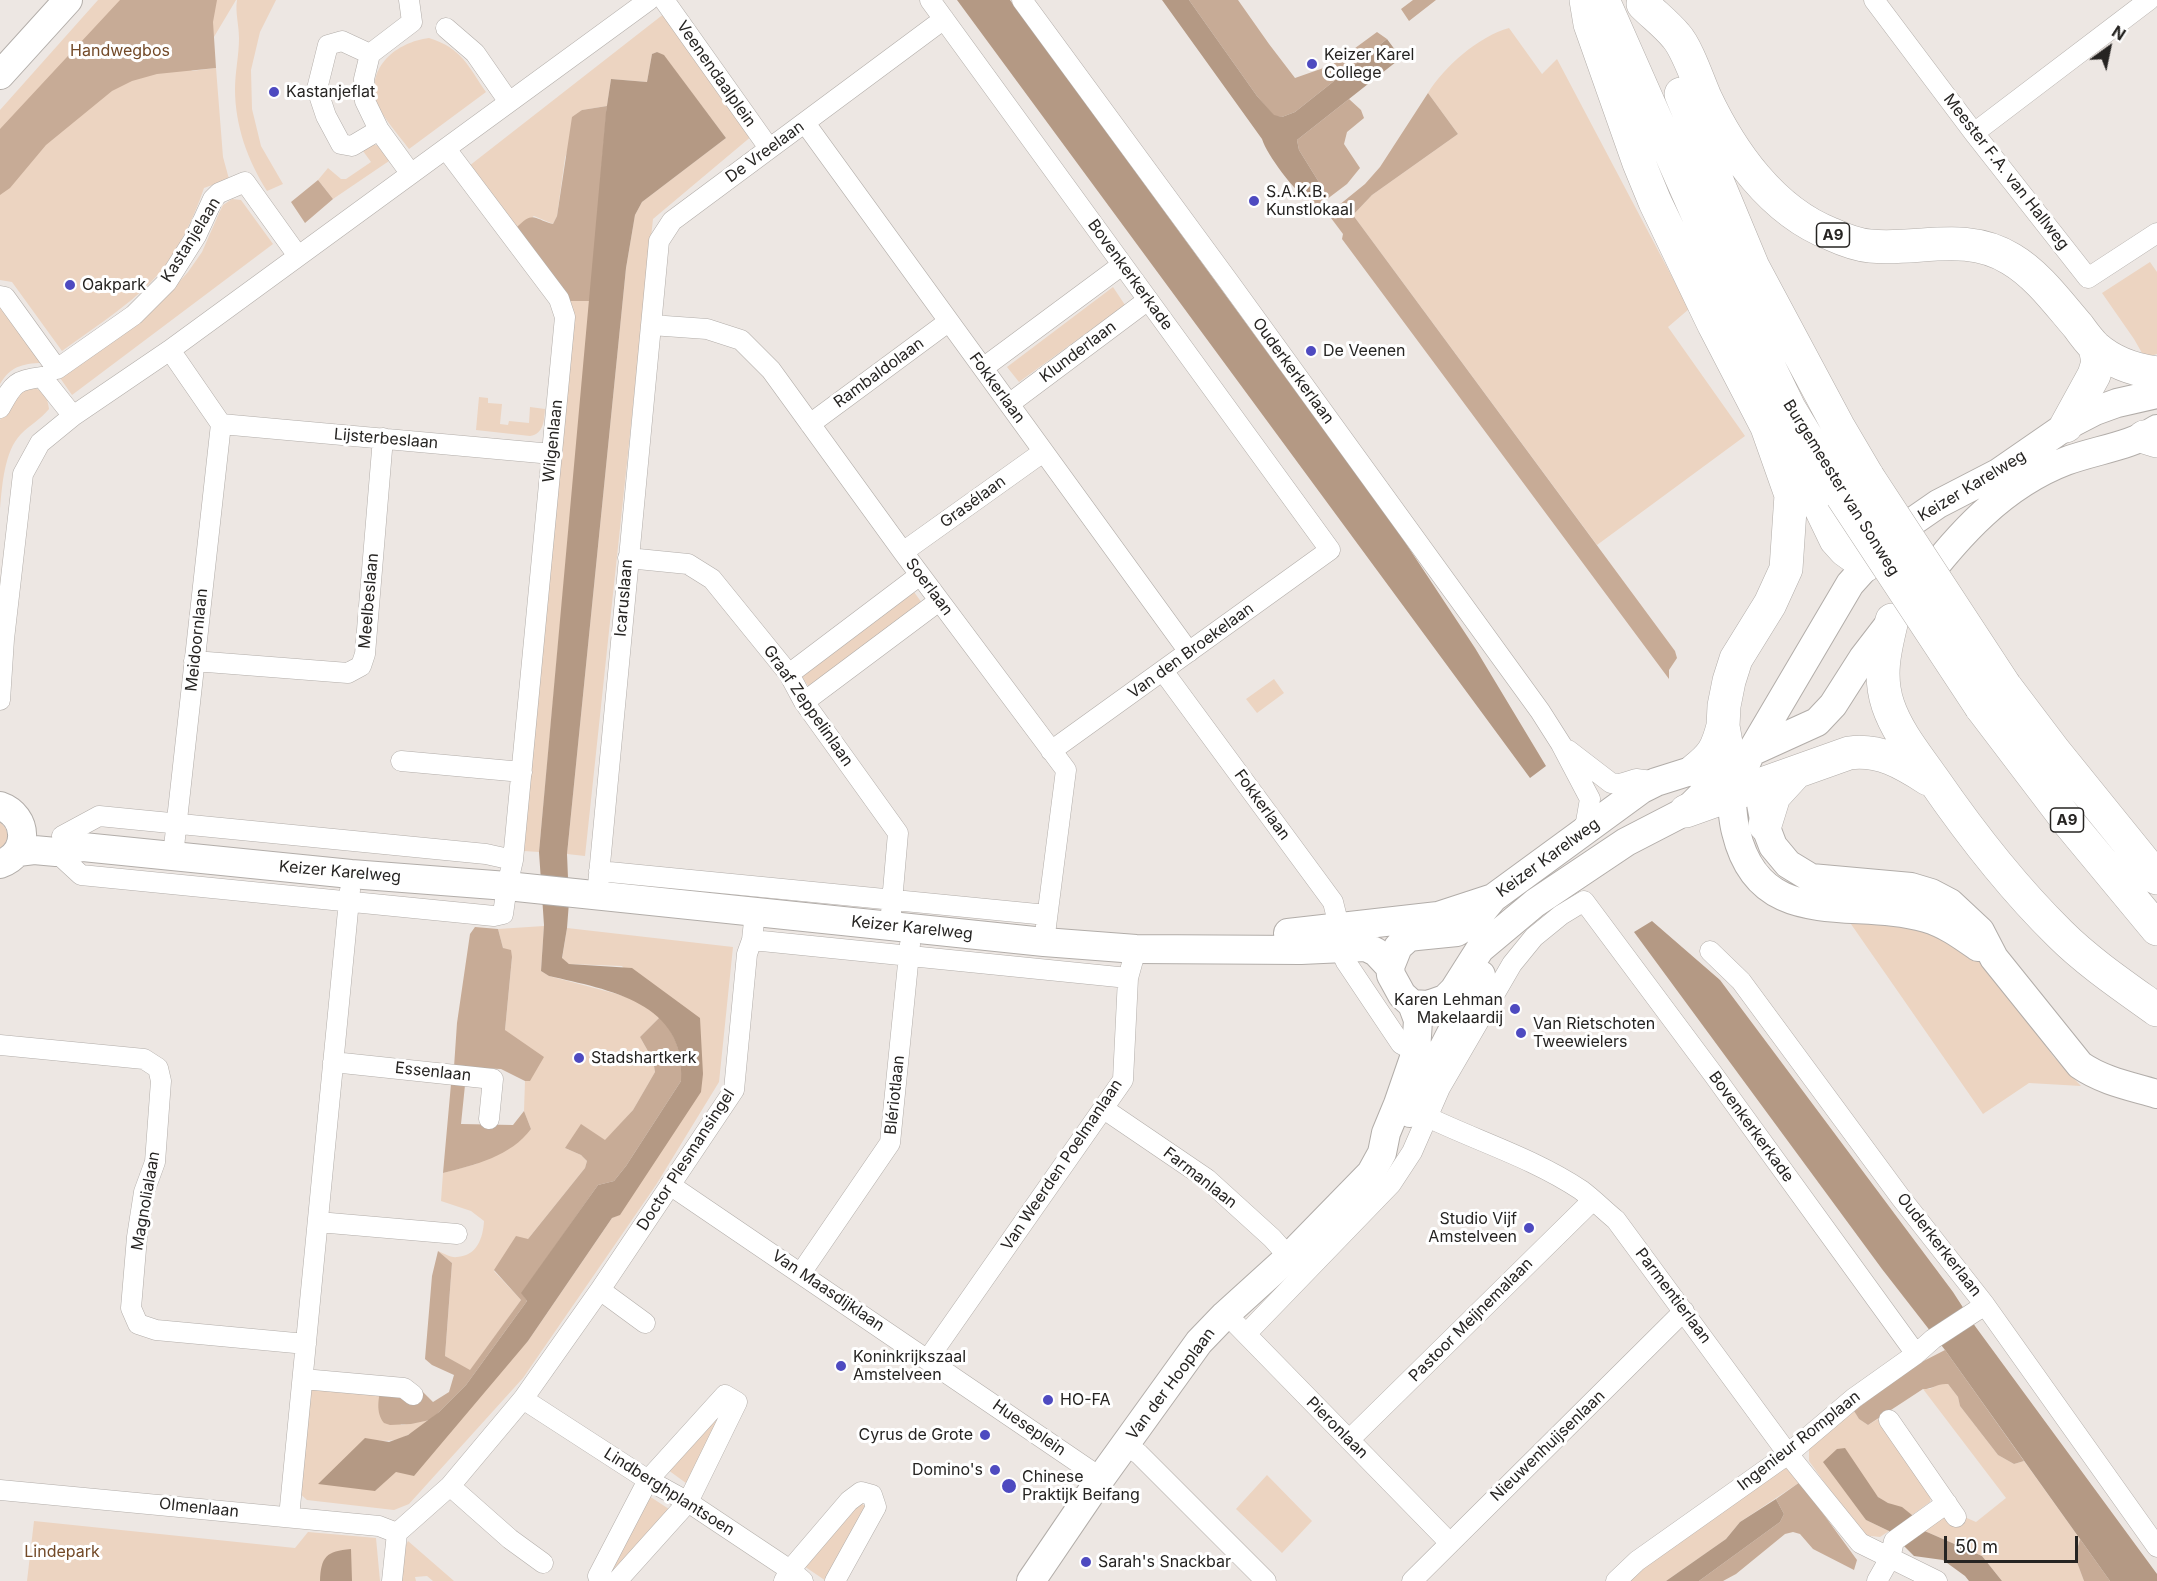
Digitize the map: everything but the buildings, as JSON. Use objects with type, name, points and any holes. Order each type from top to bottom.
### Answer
[{"type":"highway","points":[[1586,0],[1590,24],[1655,202],[1714,325],[1767,427],[1791,495],[1786,569],[1770,604],[1736,659],[1724,706],[1724,726],[1743,791]]},
{"type":"highway","name":"Burgemeester van Sonweg","points":[[1603,0],[1724,274],[1789,408],[1842,496],[1993,696],[2055,752],[2157,878]]},
{"type":"highway","name":"Burgemeester van Sonweg","points":[[1642,2],[1753,267],[1838,426],[1993,696],[2070,824],[2157,929]]},
{"type":"highway","name":"A9","points":[[1642,2],[1677,37],[1715,117],[1735,150],[1768,192],[1788,209],[1819,230],[1868,246],[1898,247],[1962,243],[1995,250],[2013,260],[2043,285],[2095,347],[2132,369],[2157,373]]},
{"type":"highway","points":[[2066,426],[2094,375],[2098,362],[2095,347]]},
{"type":"highway","points":[[1767,427],[1808,482],[1836,540],[1845,550],[1866,565]]},
{"type":"highway","points":[[1892,620],[1883,662],[1883,678],[1888,706],[1899,728],[1937,785],[1999,869],[2061,936],[2157,1010]]},
{"type":"highway","points":[[1695,771],[1715,751],[1724,726]]},
{"type":"highway","points":[[1686,811],[1849,753],[1882,754],[1899,761],[1937,785]]},
{"type":"main road","points":[[0,75],[68,0]]},
{"type":"main road","name":"Keizer Karelweg","points":[[1743,791],[1850,584],[1885,545],[1938,504],[1998,472],[2066,426],[2117,403],[2157,394]]},
{"type":"main road","name":"Keizer Karelweg","points":[[1743,791],[1796,746],[1833,705],[1863,658],[1938,561],[1964,532],[2015,487],[2035,474],[2083,454],[2153,436]]},
{"type":"main road","points":[[1695,771],[1714,774],[1743,791],[1780,855],[1788,864],[1811,878],[1911,887],[1931,893],[1950,903],[1980,931],[1994,958],[2080,1065],[2093,1074],[2110,1081],[2157,1094]]},
{"type":"main road","name":"Keizer Karelweg","points":[[8,855],[67,845],[351,874],[514,878],[590,887],[754,926],[899,918],[1046,928],[1136,949],[1300,950],[1339,937],[1438,916],[1493,898],[1627,799],[1656,782],[1695,771]]},
{"type":"main road","points":[[0,806],[14,813],[8,855]]},
{"type":"main road","name":"Keizer Karelweg","points":[[1412,1004],[1428,1005],[1445,999],[1454,990],[1480,949],[1535,903],[1590,864],[1641,833],[1686,811]]},
{"type":"main road","points":[[1412,1004],[1395,984],[1390,967],[1398,947],[1409,938],[1425,934],[1440,935],[1457,932],[1474,921],[1493,898]]},
{"type":"main road","name":"Van der Hooplaan","points":[[1031,1581],[1101,1478],[1199,1342],[1225,1314],[1289,1257],[1371,1173],[1382,1154],[1398,1139],[1439,1051],[1491,957],[1501,933]]},
{"type":"main road","name":"Keizer Karelweg","points":[[1339,937],[1376,952],[1390,967]]},
{"type":"main road","name":"Van der Hooplaan","points":[[1412,1004],[1418,1020],[1439,1051]]},
{"type":"street","points":[[409,0],[412,22],[370,54],[364,79],[365,101],[379,130],[411,174]]},
{"type":"street","points":[[0,700],[2,639],[23,474],[40,443],[73,416],[170,350],[649,0]]},
{"type":"street","name":"Veenendaalplein","points":[[664,0],[769,148]]},
{"type":"street","name":"Bovenkerkerkade","points":[[930,0],[1330,550]]},
{"type":"street","name":"Ouderkerkerlaan","points":[[1022,0],[1540,711],[1562,744],[1590,799],[1586,822],[1580,834]]},
{"type":"street","name":"Meester F.A. van Hallweg","points":[[1874,0],[1974,133],[2088,278],[2157,233]]},
{"type":"street","points":[[1974,133],[2149,0]]},
{"type":"street","name":"De Vreelaan","points":[[651,325],[659,242],[672,221],[944,20]]},
{"type":"street","points":[[446,28],[475,53],[509,102]]},
{"type":"street","points":[[370,54],[342,41],[328,45],[317,89],[326,116],[341,144],[352,146],[379,130]]},
{"type":"street","name":"Fokkerlaan","points":[[805,123],[1189,652]]},
{"type":"street","name":"Wilgenlaan","points":[[446,149],[559,299],[565,317],[514,878],[503,915]]},
{"type":"street","name":"Kastanjelaan","points":[[0,296],[5,297],[57,369],[134,315],[167,282],[196,236],[213,199],[219,193],[245,182],[298,256]]},
{"type":"street","points":[[983,368],[1122,265]]},
{"type":"street","name":"Klunderlaan","points":[[1009,404],[1148,300]]},
{"type":"street","name":"Rambaldolaan","points":[[810,424],[948,322]]},
{"type":"street","name":"Soerlaan","points":[[651,325],[707,329],[741,340],[771,370],[939,601],[1066,770],[1046,928]]},
{"type":"street","name":"Icaruslaan","points":[[590,887],[628,558],[651,325]]},
{"type":"street","points":[[170,350],[221,424]]},
{"type":"street","points":[[0,408],[11,386],[25,379],[42,377],[73,416]]},
{"type":"street","name":"Lijsterbeslaan","points":[[221,424],[552,454]]},
{"type":"street","name":"Meidoornlaan","points":[[173,856],[221,424]]},
{"type":"street","name":"Meelbeslaan","points":[[194,661],[348,673],[361,666],[365,654],[383,438]]},
{"type":"street","name":"Grasélaan","points":[[903,552],[1043,452]]},
{"type":"street","name":"Van den Broekelaan","points":[[1051,751],[1330,550]]},
{"type":"street","name":"Graaf Zeppelinlaan","points":[[628,558],[688,564],[712,579],[789,674],[804,702],[898,833],[899,918]]},
{"type":"street","points":[[789,674],[920,575]]},
{"type":"street","points":[[804,702],[939,601]]},
{"type":"street","name":"Fokkerlaan","points":[[1163,671],[1333,902],[1339,937],[1347,962],[1401,1044],[1439,1051]]},
{"type":"street","name":"Ouderkerkerlaan","points":[[1562,744],[1611,783],[1620,784],[1636,780],[1656,782]]},
{"type":"street","points":[[401,761],[522,772]]},
{"type":"street","name":"Keizer Karelweg","points":[[503,915],[348,903],[81,875],[67,845],[99,816],[486,854],[514,878]]},
{"type":"street","points":[[289,1517],[351,874]]},
{"type":"street","name":"Keizer Karelweg","points":[[590,887],[899,918]]},
{"type":"street","name":"Bovenkerkerkade","points":[[1439,1051],[1534,937],[1561,915],[1584,901],[1916,1354]]},
{"type":"street","name":"Blériotlaan","points":[[801,1273],[890,1143],[909,956],[899,918]]},
{"type":"street","name":"Keizer Karelweg","points":[[754,926],[909,956],[1128,978]]},
{"type":"street","name":"Doctor Plesmansingel","points":[[398,1533],[450,1486],[523,1399],[600,1290],[734,1090],[747,954],[754,926]]},
{"type":"street","name":"Van Weerden Poelmanlaan","points":[[928,1359],[1123,1080],[1128,978],[1136,949]]},
{"type":"street","name":"Ouderkerkerlaan","points":[[1710,951],[1742,981],[1980,1309],[2157,1547]]},
{"type":"street","name":"Magnolialaan","points":[[0,1045],[144,1059],[158,1068],[161,1081],[155,1162],[144,1192],[137,1237],[131,1308],[138,1324],[156,1330],[306,1344]]},
{"type":"street","name":"Essenlaan","points":[[333,1062],[493,1079],[489,1119]]},
{"type":"street","name":"Farmanlaan","points":[[1104,1108],[1207,1179],[1272,1238],[1289,1257]]},
{"type":"street","name":"Parmentierlaan","points":[[1412,1110],[1552,1173],[1593,1200],[1616,1220],[1788,1454],[1860,1544],[1892,1549],[1937,1581]]},
{"type":"street","name":"Van der Hooplaan","points":[[1246,1334],[1392,1184],[1412,1152],[1412,1110]]},
{"type":"street","name":"Van Maasdijklaan","points":[[670,1185],[986,1399]]},
{"type":"street","name":"Pastoor Meijnemalaan","points":[[1349,1440],[1593,1200]]},
{"type":"street","points":[[318,1221],[457,1234]]},
{"type":"street","points":[[600,1290],[645,1323]]},
{"type":"street","name":"Ingenieur Romplaan","points":[[1616,1581],[1638,1561],[1788,1454],[1854,1398],[1916,1354],[1933,1339],[1980,1309]]},
{"type":"street","name":"Nieuwenhuijsenlaan","points":[[1412,1581],[1684,1311]]},
{"type":"street","name":"Pieronlaan","points":[[1225,1314],[1449,1542]]},
{"type":"street","points":[[303,1379],[404,1388],[413,1395]]},
{"type":"street","points":[[605,1581],[598,1575],[648,1480],[725,1395],[737,1402],[688,1502],[617,1581]]},
{"type":"street","name":"Lindberghplantsoen","points":[[523,1399],[648,1480],[688,1502],[792,1577],[849,1501],[861,1492],[872,1495],[876,1507],[835,1581]]},
{"type":"street","name":"Hueseplein","points":[[986,1399],[1101,1478]]},
{"type":"street","points":[[1877,1581],[1892,1549],[1926,1518],[1951,1510],[1889,1420]]},
{"type":"street","points":[[1125,1444],[1139,1454],[1266,1581]]},
{"type":"street","points":[[450,1486],[510,1539],[543,1563]]},
{"type":"street","name":"Olmenlaan","points":[[0,1490],[379,1526],[398,1533]]},
{"type":"street","points":[[392,1581],[398,1533]]},
{"type":"green space","points":[[98,0],[236,0],[196,67],[191,71],[216,68],[223,157],[229,179],[204,188],[182,238],[155,278],[117,312],[62,351],[12,282],[0,280],[0,110]]},
{"type":"green space","name":"Handwegbos","points":[[120,0],[217,0],[213,22],[216,68],[157,74],[132,81],[112,91],[46,145],[10,188],[0,195],[0,129]]},
{"type":"green space","points":[[237,0],[276,0],[260,32],[251,70],[252,109],[261,146],[283,184],[267,191],[244,143],[237,116],[235,89],[239,38]]},
{"type":"green space","points":[[1189,0],[1238,0],[1295,78],[1332,65],[1377,32],[1387,39],[1295,112],[1282,117],[1274,116],[1257,96]]},
{"type":"green space","points":[[1413,0],[1436,0],[1409,21],[1401,9]]},
{"type":"green space","points":[[665,13],[753,135],[653,219],[585,856],[567,854],[626,268],[635,215],[642,202],[726,138],[664,56],[657,52],[652,54],[647,82],[611,79],[607,106],[582,110],[565,158],[557,216],[553,224],[534,216],[516,228],[469,166]]},
{"type":"green space","points":[[1509,28],[1542,74],[1557,59],[1689,309],[1668,327],[1745,436],[1597,545],[1353,215],[1372,195],[1458,134],[1428,93],[1443,73],[1474,45]]},
{"type":"green space","points":[[429,38],[457,53],[469,66],[486,92],[409,149],[379,108],[374,90],[376,78],[386,58],[395,51],[417,40]]},
{"type":"green space","points":[[1428,93],[1458,134],[1372,195],[1353,215],[1675,651],[1677,658],[1669,670],[1669,679],[1342,239],[1343,234],[1328,214],[1365,184],[1380,167]]},
{"type":"green space","points":[[1349,99],[1361,110],[1364,118],[1347,132],[1344,144],[1360,168],[1347,184],[1314,209],[1309,201],[1325,192],[1299,150],[1297,140]]},
{"type":"green space","points":[[607,106],[590,301],[566,301],[516,228],[522,222],[534,217],[553,224],[557,216],[572,117],[582,110]]},
{"type":"green space","points":[[368,144],[382,146],[391,156],[389,161],[333,199],[318,180],[328,168],[341,179],[346,179],[371,162],[363,151]]},
{"type":"green space","points":[[318,180],[333,199],[305,223],[291,202]]},
{"type":"green space","points":[[232,199],[241,200],[273,244],[72,395],[58,375],[167,295],[202,252],[223,205]]},
{"type":"green space","points":[[2150,262],[2157,272],[2157,354],[2147,357],[2102,293]]},
{"type":"green space","points":[[1113,287],[1125,305],[1019,382],[1007,367]]},
{"type":"green space","points":[[566,301],[590,301],[539,852],[524,851],[571,316]]},
{"type":"green space","points":[[0,307],[4,307],[46,363],[19,366],[0,384]]},
{"type":"green space","points":[[35,388],[45,397],[49,409],[15,441],[7,459],[0,509],[0,420],[23,389]]},
{"type":"green space","points":[[479,397],[488,398],[488,403],[502,404],[500,424],[508,425],[509,421],[529,423],[530,407],[545,409],[541,429],[535,435],[530,436],[476,430]]},
{"type":"green space","points":[[914,592],[922,603],[809,687],[801,676]]},
{"type":"green space","points":[[1274,679],[1284,693],[1257,713],[1246,699]]},
{"type":"green space","points":[[0,822],[4,825],[8,836],[0,849]]},
{"type":"green space","points":[[1844,914],[1937,926],[1968,945],[2008,992],[2053,1056],[2081,1086],[2029,1083],[1983,1114]]},
{"type":"green space","points":[[544,926],[541,971],[549,976],[637,1001],[660,1017],[640,1037],[653,1060],[655,1072],[633,1110],[605,1141],[565,1148],[581,1155],[587,1161],[585,1168],[528,1239],[494,1271],[521,1300],[470,1371],[445,1356],[452,1263],[438,1251],[455,1257],[470,1253],[478,1245],[484,1221],[471,1211],[441,1201],[443,1173],[476,1164],[531,1129],[524,1111],[525,1081],[530,1080],[505,1030],[512,957],[503,948],[498,929]]},
{"type":"green space","points":[[475,927],[498,929],[503,948],[511,950],[505,1030],[544,1057],[530,1081],[525,1081],[501,1069],[454,1067],[457,1023],[470,934]]},
{"type":"green space","points":[[567,928],[733,947],[719,1082],[656,1185],[523,1378],[409,1504],[394,1510],[307,1500],[298,1492],[311,1376],[381,1385],[401,1425],[430,1420],[407,1436],[386,1441],[365,1439],[375,1491],[528,1341],[612,1218],[620,1214],[703,1074],[622,966],[569,964],[562,959]]},
{"type":"green space","points":[[660,1017],[678,1047],[681,1081],[626,1166],[614,1181],[598,1185],[522,1293],[527,1301],[466,1385],[430,1420],[411,1424],[384,1423],[379,1410],[381,1385],[420,1389],[433,1402],[449,1392],[454,1375],[432,1365],[425,1359],[432,1276],[438,1251],[452,1263],[445,1356],[470,1370],[521,1300],[494,1270],[516,1236],[528,1239],[585,1168],[587,1161],[581,1155],[565,1148],[581,1124],[605,1140],[633,1110],[655,1072],[653,1060],[640,1037]]},
{"type":"green space","points":[[451,1084],[465,1085],[461,1124],[513,1125],[524,1111],[531,1129],[503,1153],[480,1163],[443,1173]]},
{"type":"green space","points":[[1945,1350],[2024,1461],[2014,1464],[1998,1455],[1960,1406],[1958,1397],[1948,1384],[1923,1389],[1868,1425],[1859,1419],[1854,1411],[1912,1367]]},
{"type":"green space","points":[[1940,1383],[1948,1384],[1958,1397],[1960,1406],[1998,1455],[2014,1464],[2024,1461],[2080,1539],[2075,1557],[2084,1581],[2002,1581],[1982,1556],[1920,1529],[1953,1512],[1976,1522],[2006,1498],[1923,1389],[1930,1389]]},
{"type":"green space","points":[[718,1410],[726,1415],[690,1486],[664,1467]]},
{"type":"green space","points":[[1854,1411],[1859,1419],[1868,1425],[1878,1419],[1932,1491],[1930,1502],[1912,1515],[1878,1497],[1845,1449],[1866,1520],[1889,1531],[1880,1537],[1862,1535],[1809,1461],[1809,1448],[1817,1439]]},
{"type":"green space","points":[[1780,1467],[1790,1470],[1800,1482],[1740,1522],[1726,1539],[1666,1581],[1626,1581]]},
{"type":"green space","points":[[1267,1475],[1312,1521],[1282,1553],[1236,1509]]},
{"type":"green space","points":[[1800,1482],[1857,1560],[1854,1570],[1813,1549],[1800,1534],[1793,1532],[1785,1534],[1736,1574],[1723,1581],[1699,1581],[1780,1522],[1784,1514],[1776,1499]]},
{"type":"green space","points":[[646,1494],[672,1511],[616,1575],[608,1570]]},
{"type":"green space","points":[[858,1501],[865,1506],[861,1523],[826,1581],[804,1566]]},
{"type":"green space","name":"Lindepark","points":[[34,1521],[295,1548],[308,1532],[376,1538],[380,1581],[27,1581]]},
{"type":"green space","points":[[2080,1539],[2110,1581],[2084,1581],[2075,1557]]},
{"type":"green space","points":[[408,1541],[454,1581],[433,1581],[427,1576],[415,1577],[416,1581],[402,1581],[402,1560]]},
{"type":"shaded area","points":[[957,0],[1010,0],[1397,530],[1475,648],[1546,766],[1530,778]]},
{"type":"shaded area","points":[[1162,0],[1189,0],[1257,96],[1274,115],[1282,117],[1295,112],[1387,39],[1401,58],[1297,140],[1299,150],[1325,192],[1309,201],[1289,182],[1269,154],[1262,139]]},
{"type":"shaded area","points":[[657,52],[664,55],[726,138],[642,202],[635,215],[626,268],[567,854],[569,902],[562,958],[569,964],[632,968],[700,1018],[703,1074],[701,1092],[620,1215],[612,1218],[528,1341],[414,1476],[396,1472],[375,1491],[318,1484],[365,1438],[389,1442],[408,1435],[439,1412],[466,1385],[527,1301],[521,1293],[598,1185],[614,1181],[626,1166],[681,1081],[680,1054],[671,1033],[658,1017],[640,1004],[619,995],[549,976],[541,971],[544,925],[539,852],[606,112],[611,79],[647,82],[652,54]]},
{"type":"shaded area","points":[[1652,921],[1720,980],[1953,1292],[1975,1326],[2157,1574],[2157,1581],[2110,1581],[1945,1350],[1882,1269],[1634,932]]},
{"type":"shaded area","points":[[1845,1448],[1878,1497],[1902,1507],[1912,1515],[1920,1529],[1982,1556],[2002,1581],[1969,1581],[1943,1560],[1914,1556],[1889,1531],[1866,1520],[1823,1462],[1837,1449]]},
{"type":"shaded area","points":[[1776,1499],[1784,1514],[1780,1522],[1699,1581],[1666,1581],[1726,1539],[1740,1522]]},
{"type":"shaded area","points":[[351,1549],[352,1581],[320,1581],[326,1557],[336,1551]]},
{"type":"place","name":"Keizer Karel College","points":[[1312,64]]},
{"type":"place","name":"Kastanjeflat","points":[[274,92]]},
{"type":"place","name":"S.A.K.B. Kunstlokaal","points":[[1254,201]]},
{"type":"place","name":"Oakpark","points":[[70,285]]},
{"type":"place","name":"De Veenen","points":[[1311,351]]},
{"type":"place","name":"Karen Lehman Makelaardij","points":[[1515,1009]]},
{"type":"place","name":"Van Rietschoten Tweewielers","points":[[1521,1033]]},
{"type":"place","name":"Stadshartkerk","points":[[579,1058]]},
{"type":"place","name":"Studio Vijf Amstelveen","points":[[1529,1228]]},
{"type":"place","name":"Koninkrijkszaal Amstelveen","points":[[841,1366]]},
{"type":"place","name":"HO-FA","points":[[1048,1400]]},
{"type":"place","name":"Cyrus de Grote","points":[[985,1435]]},
{"type":"place","name":"Domino's","points":[[995,1470]]},
{"type":"place","name":"Chinese Praktijk Beifang","points":[[1009,1486]]},
{"type":"place","name":"Sarah's Snackbar","points":[[1086,1562]]}]
